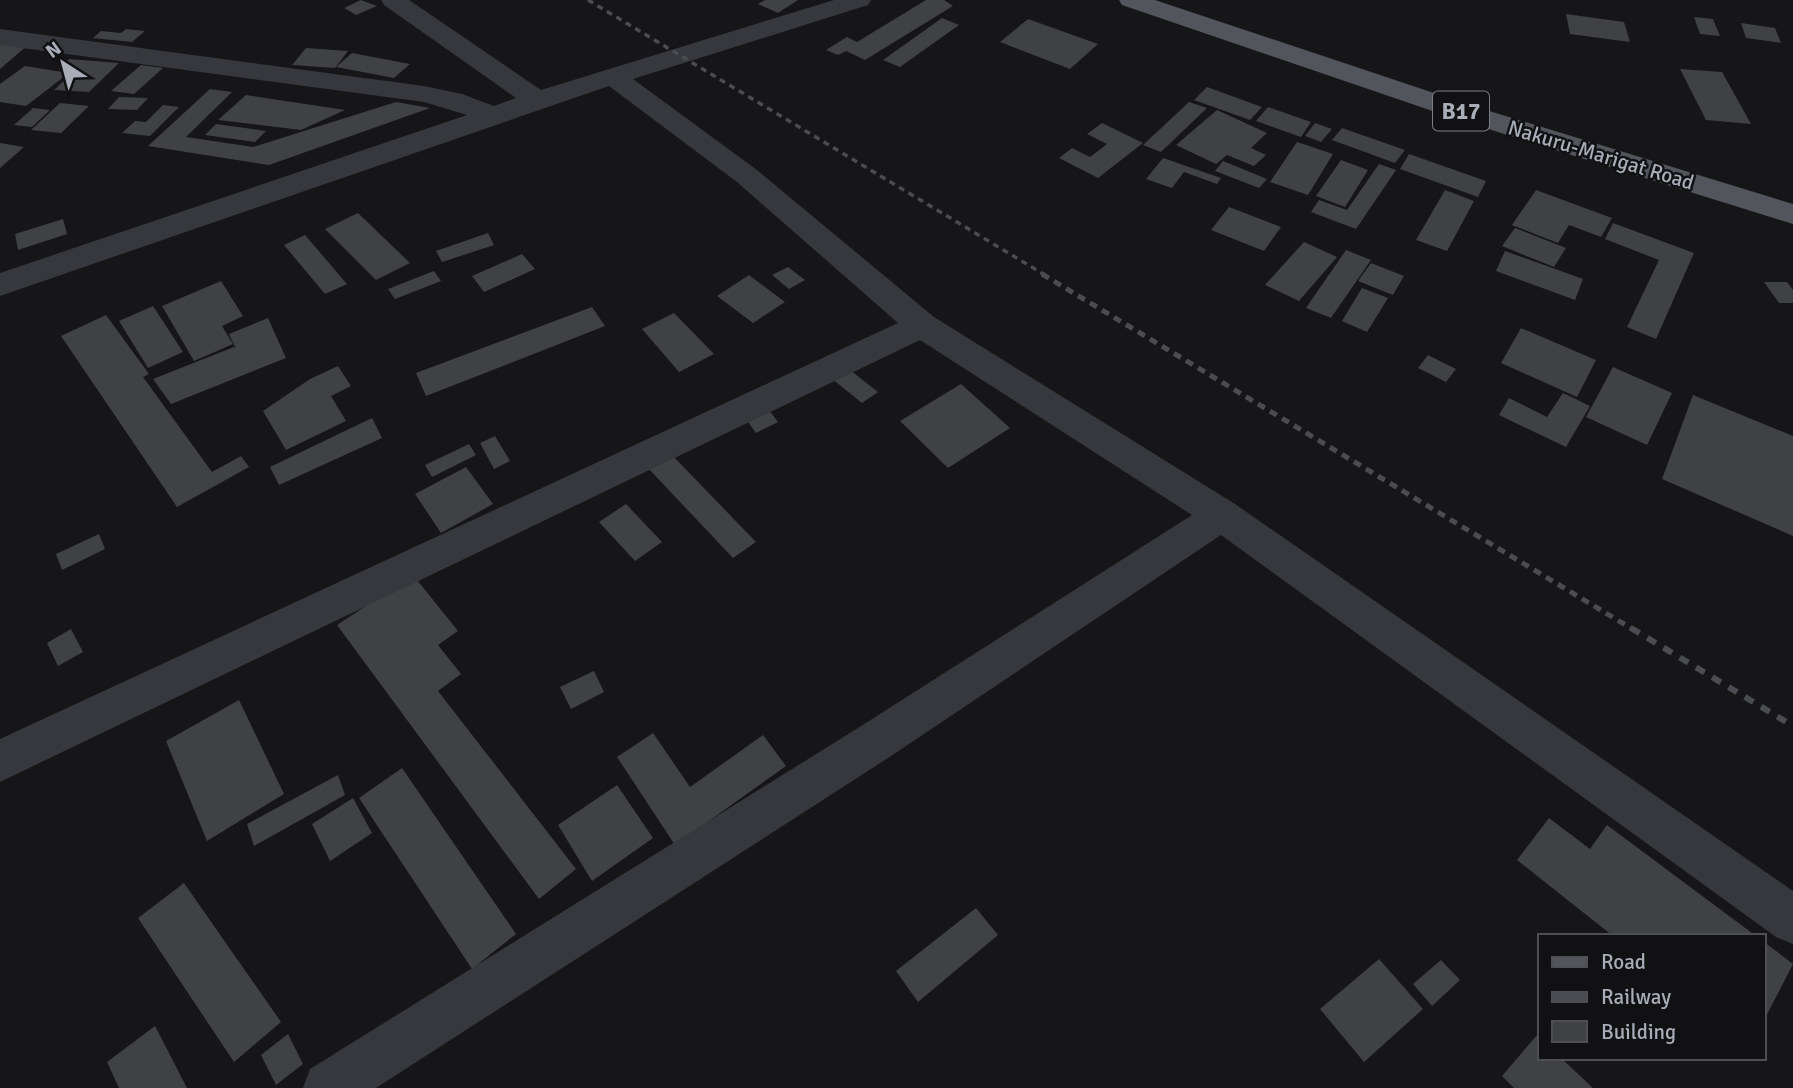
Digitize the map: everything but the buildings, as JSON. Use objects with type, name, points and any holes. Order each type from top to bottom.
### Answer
[{"type":"main road","name":"Nakuru-Marigat Road","points":[[1131,0],[1463,112],[1793,214]]},
{"type":"street","points":[[393,0],[537,100]]},
{"type":"street","points":[[0,285],[537,100],[859,0]]},
{"type":"street","points":[[0,37],[424,94],[452,100],[494,115]]},
{"type":"street","points":[[612,76],[747,176],[922,325],[1222,515],[1793,920]]},
{"type":"street","points":[[0,761],[922,325]]},
{"type":"street","points":[[329,1088],[861,751],[1222,515]]},
{"type":"railway","points":[[588,0],[1045,275]]},
{"type":"railway","points":[[1042,274],[1634,630]]},
{"type":"railway","points":[[1631,628],[1793,726]]}]
